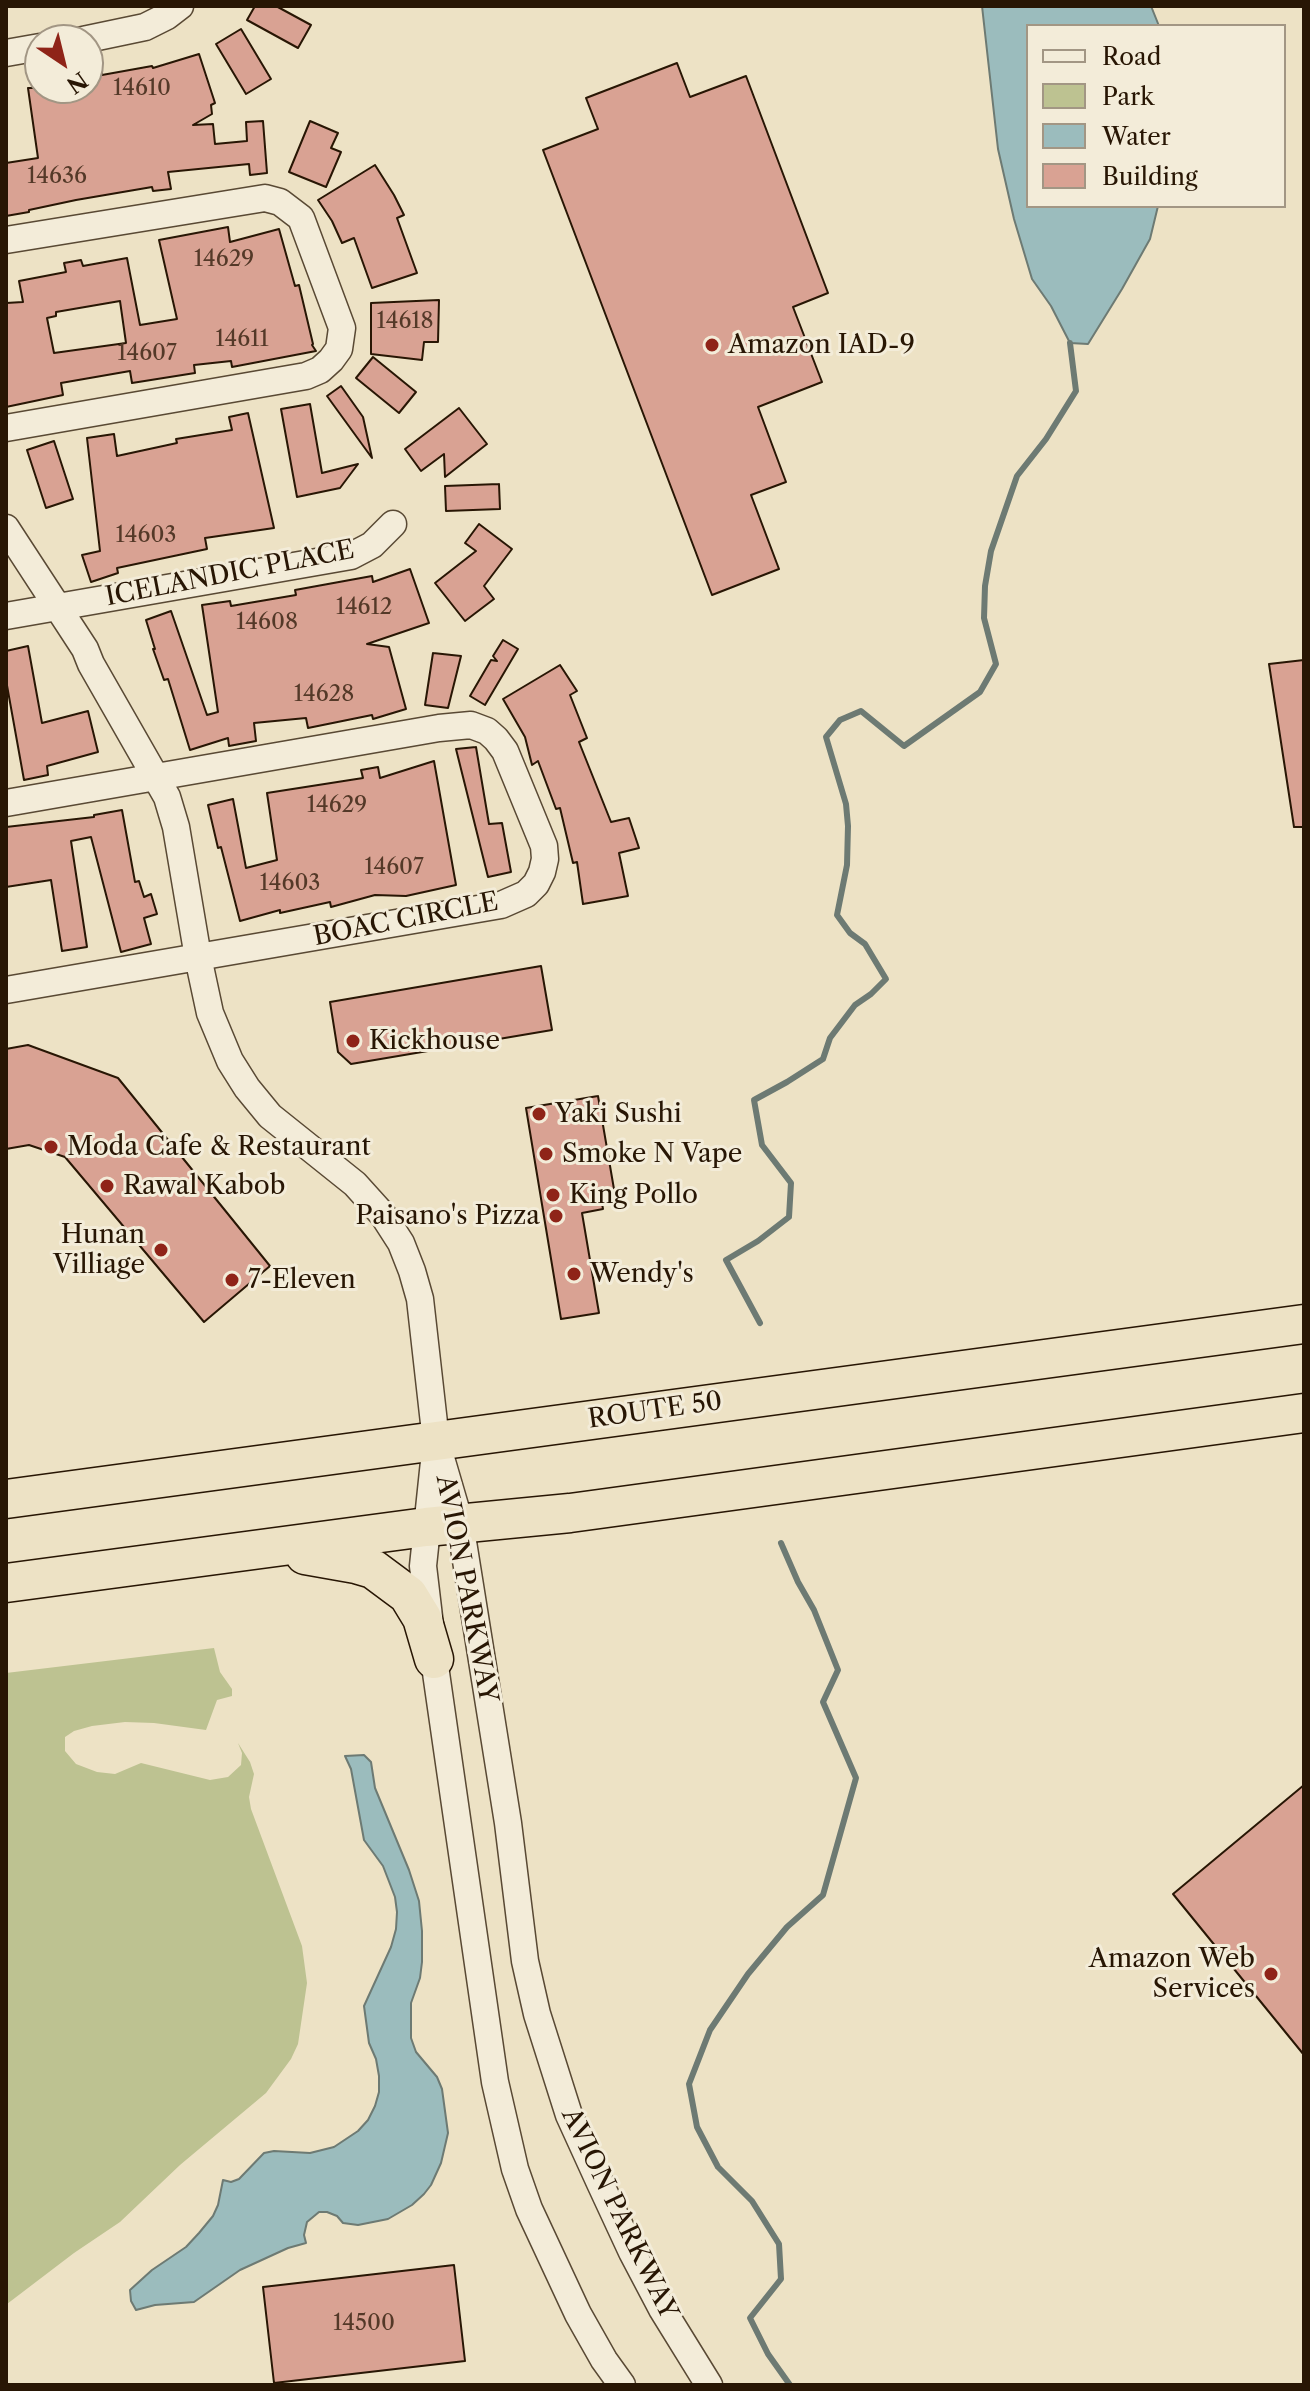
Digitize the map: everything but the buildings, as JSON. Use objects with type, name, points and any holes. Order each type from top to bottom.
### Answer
[{"type":"highway","name":"ROUTE 50","points":[[6,1499],[1304,1324]]},
{"type":"highway","points":[[6,1583],[443,1525],[570,1513],[1304,1413]]},
{"type":"highway","points":[[263,1548],[373,1569],[408,1595],[422,1618],[434,1659]]},
{"type":"street","points":[[104,36],[145,27],[180,6]]},
{"type":"street","points":[[6,240],[265,198],[280,202],[301,218],[342,328],[339,349],[331,360],[320,370],[306,376],[6,428]]},
{"type":"street","name":"ICELANDIC PLACE","points":[[6,616],[351,556],[372,545],[393,524]]},
{"type":"street","name":"AVION PARKWAY","points":[[6,528],[85,649],[167,797],[176,827],[198,957],[215,1029],[230,1061],[270,1116],[355,1184],[383,1215],[401,1243],[420,1299],[443,1525],[508,1823],[525,1961],[552,2064],[569,2115],[632,2252],[662,2309],[709,2385]]},
{"type":"street","name":"BOAC CIRCLE","points":[[6,803],[471,725],[487,731],[505,751],[544,846],[545,859],[536,884],[526,894],[501,905],[6,990]]},
{"type":"street","name":"AVION PARKWAY","points":[[443,1525],[423,1566],[495,2082],[515,2169],[529,2209],[578,2314],[622,2385]]},
{"type":"green space","points":[[214,1648],[220,1672],[232,1689],[232,1696],[217,1700],[206,1730],[154,1723],[125,1722],[92,1726],[65,1737],[65,1751],[76,1764],[97,1772],[115,1774],[141,1763],[210,1780],[228,1777],[241,1765],[242,1753],[238,1743],[254,1774],[249,1797],[251,1809],[302,1946],[307,1983],[298,2044],[266,2093],[180,2165],[120,2222],[7,2304],[6,1673]]},
{"type":"water","points":[[982,6],[1151,6],[1158,24],[1026,24],[1026,208],[1158,208],[1150,239],[1088,344],[1070,343],[1051,306],[1032,279],[998,149]]},
{"type":"water","points":[[364,1755],[371,1762],[375,1788],[419,1901],[422,1962],[411,2003],[411,2038],[416,2052],[437,2077],[442,2089],[448,2133],[441,2163],[424,2194],[388,2219],[358,2225],[343,2223],[337,2216],[319,2212],[307,2222],[306,2243],[240,2270],[194,2302],[136,2310],[130,2290],[152,2270],[186,2247],[199,2233],[218,2205],[223,2180],[231,2182],[239,2179],[264,2153],[310,2153],[334,2147],[358,2131],[375,2106],[379,2076],[369,2043],[364,2006],[391,1947],[397,1912],[395,1897],[383,1866],[364,1840],[351,1769],[345,1756]]},
{"type":"waterway","points":[[760,1323],[726,1260],[789,1217],[791,1183],[762,1145],[754,1100],[823,1059],[830,1038],[855,1005],[886,979],[865,944],[850,933],[837,915],[847,865],[848,826],[846,804],[826,737],[840,720],[861,711],[904,746],[980,692],[996,664],[984,618],[991,551],[1017,476],[1046,439],[1076,391],[1070,343]]},
{"type":"waterway","points":[[781,1543],[814,1610],[838,1670],[823,1702],[856,1778],[823,1895],[787,1927],[748,1974],[710,2030],[689,2084],[697,2127],[718,2167],[752,2201],[779,2244],[781,2279],[750,2318],[768,2354],[790,2385]]},
{"type":"place","name":"Amazon IAD-9","points":[[712,345]]},
{"type":"place","name":"Kickhouse","points":[[353,1041]]},
{"type":"place","name":"Yaki Sushi","points":[[539,1114]]},
{"type":"place","name":"Moda Cafe & Restaurant","points":[[51,1147]]},
{"type":"place","name":"Smoke N Vape","points":[[546,1154]]},
{"type":"place","name":"Rawal Kabob","points":[[107,1186]]},
{"type":"place","name":"King Pollo","points":[[553,1195]]},
{"type":"place","name":"Paisano's Pizza","points":[[556,1216]]},
{"type":"place","name":"Hunan Villiage","points":[[161,1250]]},
{"type":"place","name":"Wendy's","points":[[574,1274]]},
{"type":"place","name":"7-Eleven","points":[[232,1280]]},
{"type":"place","name":"Amazon Web Services","points":[[1271,1974]]}]
